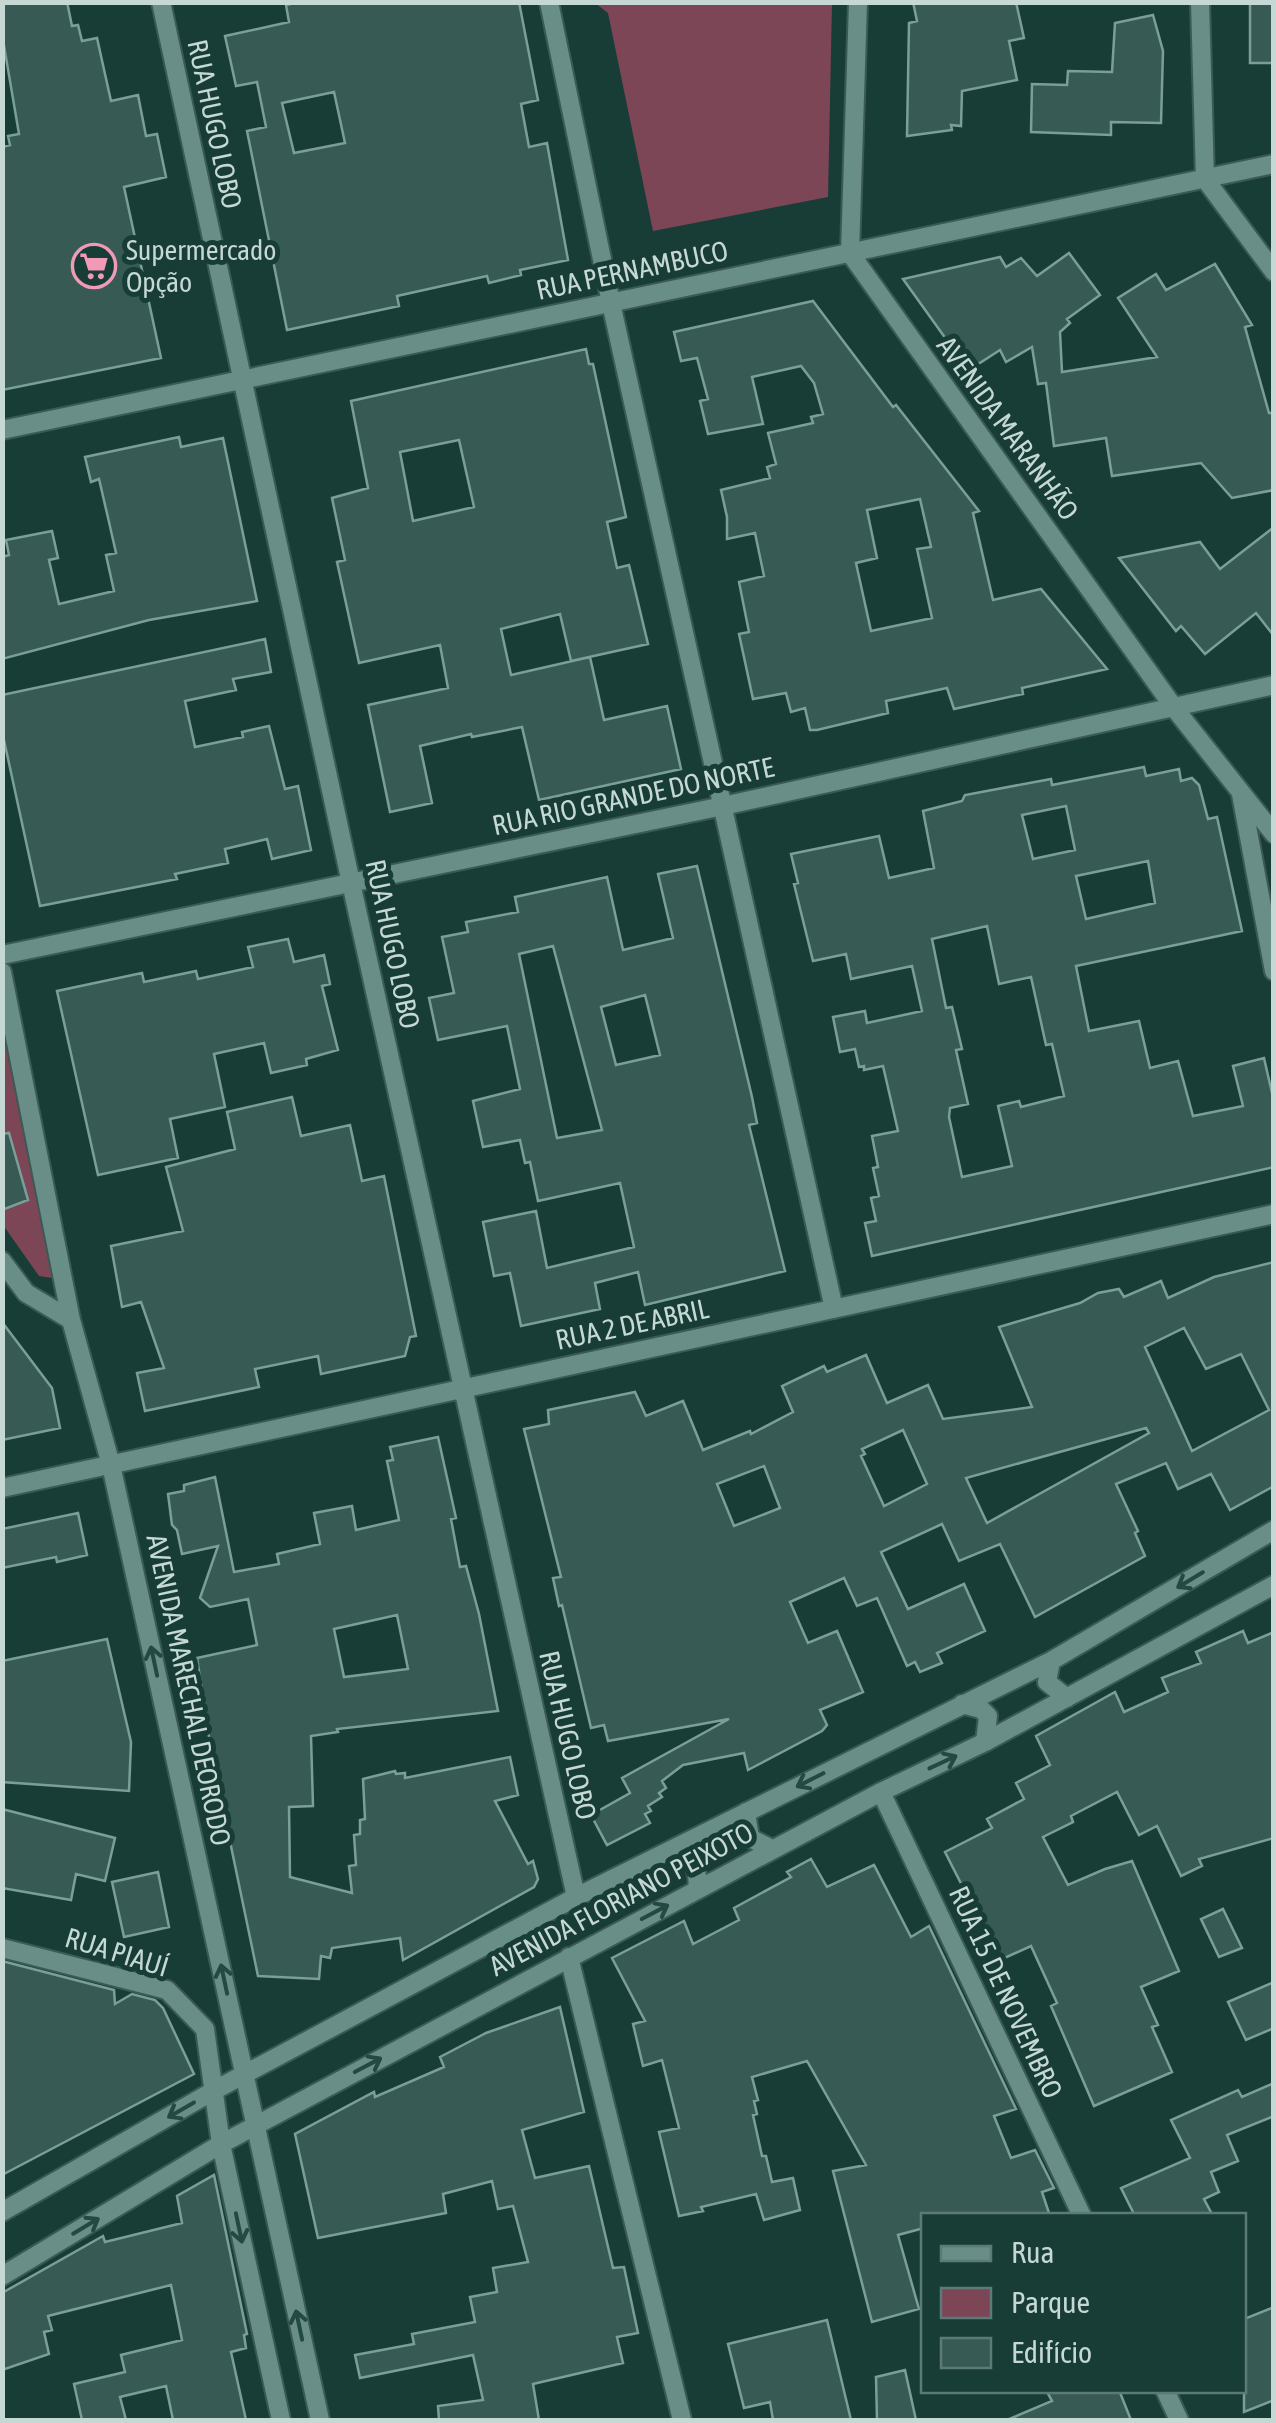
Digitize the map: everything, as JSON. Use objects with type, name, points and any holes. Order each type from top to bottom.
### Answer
[{"type":"street","name":"RUA HUGO LOBO","points":[[162,2],[351,882],[576,1897]]},
{"type":"street","points":[[549,2],[610,303],[834,1309]]},
{"type":"street","points":[[850,253],[858,2]]},
{"type":"street","points":[[1200,2],[1205,179],[1274,272]]},
{"type":"street","name":"RUA PERNAMBUCO","points":[[2,430],[1274,164]]},
{"type":"street","name":"AVENIDA MARANHÃO","points":[[850,253],[1175,708],[1274,834]]},
{"type":"street","name":"RUA RIO GRANDE DO NORTE","points":[[2,956],[724,806],[1274,685]]},
{"type":"street","points":[[1240,793],[1274,971]]},
{"type":"street","name":"AVENIDA MARECHAL DEORODO","points":[[2,972],[71,1320],[111,1465],[320,2420]]},
{"type":"street","name":"RUA 2 DE ABRIL","points":[[2,1488],[1274,1214]]},
{"type":"street","points":[[2,1261],[26,1293],[71,1320]]},
{"type":"street","name":"AVENIDA FLORIANO PEIXOTO","points":[[2,2212],[214,2090],[576,1897],[1052,1661],[1274,1530]]},
{"type":"street","name":"AVENIDA FLORIANO PEIXOTO","points":[[2,2276],[221,2144],[881,1792],[1068,1698],[1274,1585]]},
{"type":"street","points":[[1052,1661],[1047,1682],[1068,1698]]},
{"type":"street","points":[[962,1704],[981,1709],[988,1716],[985,1742]]},
{"type":"street","name":"RUA 15 DE NOVEMBRO","points":[[881,1792],[1081,2213]]},
{"type":"street","points":[[746,1812],[750,1838],[772,1850]]},
{"type":"street","points":[[670,1850],[685,1855],[696,1866],[696,1890]]},
{"type":"street","name":"RUA PIAUÍ","points":[[2,1948],[167,1990],[205,2029],[214,2090]]},
{"type":"street","points":[[569,1958],[682,2420]]},
{"type":"street","points":[[214,2090],[221,2144],[281,2420]]},
{"type":"street","points":[[1166,2393],[1179,2420]]},
{"type":"green space","points":[[595,3],[832,3],[828,197],[653,231],[608,13]]},
{"type":"green space","points":[[2,1019],[59,1279],[39,1276],[3,1225]]},
{"type":"building","points":[[2,2],[67,2],[72,26],[78,25],[82,41],[97,38],[111,101],[138,95],[146,136],[157,134],[166,177],[124,187],[161,358],[2,390],[2,147],[10,145],[8,136],[19,134],[2,34]]},
{"type":"building","points":[[519,2],[538,100],[521,104],[529,147],[547,143],[568,260],[520,270],[521,275],[489,283],[487,276],[397,296],[399,306],[287,330],[247,131],[266,127],[257,82],[236,86],[225,36],[289,22],[286,5]],"holes":[[[334,92],[345,143],[294,153],[282,103]]]},
{"type":"building","points":[[913,2],[1016,2],[1024,38],[1009,41],[1017,80],[962,91],[961,126],[907,136],[909,23],[917,21]]},
{"type":"building","points":[[1250,2],[1274,2],[1274,63],[1250,63]]},
{"type":"building","points":[[1153,15],[1163,51],[1161,123],[1111,122],[1111,135],[1031,132],[1032,84],[1067,85],[1068,71],[1112,72],[1115,23]]},
{"type":"building","points":[[1069,253],[1100,295],[1067,319],[1070,323],[1060,332],[1062,372],[1157,357],[1118,298],[1156,274],[1166,290],[1215,264],[1252,325],[1245,327],[1269,413],[1274,413],[1274,490],[1232,498],[1201,463],[1112,476],[1106,438],[1054,446],[1046,383],[1038,384],[1032,347],[1006,362],[1000,350],[972,368],[954,344],[951,346],[903,279],[1000,257],[1006,267],[1021,258],[1037,276]]},
{"type":"building","points":[[813,301],[979,511],[973,513],[993,600],[1041,589],[1107,669],[1022,688],[1023,694],[954,709],[947,688],[886,701],[888,713],[817,730],[810,730],[805,708],[791,712],[786,693],[753,699],[739,634],[749,632],[739,582],[764,576],[755,533],[727,539],[721,490],[770,478],[767,467],[776,464],[768,433],[813,423],[811,417],[823,414],[814,383],[801,366],[752,377],[763,424],[708,434],[700,401],[708,399],[697,358],[681,361],[674,332]],"holes":[[[920,499],[931,547],[917,549],[932,618],[871,631],[856,563],[877,558],[867,510]]]},
{"type":"building","points":[[586,349],[589,364],[593,364],[626,517],[607,522],[617,568],[629,565],[648,644],[571,661],[560,614],[501,629],[511,675],[590,657],[604,720],[667,706],[681,769],[539,800],[522,727],[472,737],[471,734],[420,746],[432,803],[390,812],[368,705],[448,688],[440,645],[359,663],[337,562],[345,560],[332,498],[368,488],[351,401]],"holes":[[[459,440],[474,507],[413,521],[400,452]]]},
{"type":"building","points":[[179,437],[181,447],[223,438],[257,601],[149,620],[2,659],[2,557],[9,555],[6,540],[52,531],[58,558],[49,560],[59,604],[114,591],[106,555],[116,553],[99,479],[91,482],[85,457]]},
{"type":"building","points":[[1274,527],[1274,636],[1256,613],[1205,654],[1181,626],[1176,631],[1119,558],[1200,542],[1220,569]]},
{"type":"building","points":[[265,639],[271,672],[233,679],[236,690],[185,701],[195,747],[243,737],[242,732],[269,726],[285,789],[298,786],[311,850],[272,859],[267,839],[225,849],[228,863],[175,874],[177,879],[40,906],[2,731],[2,695]]},
{"type":"building","points":[[1144,767],[1146,776],[1179,769],[1181,781],[1192,778],[1199,785],[1208,819],[1217,817],[1242,931],[1076,966],[1089,1031],[1139,1021],[1150,1068],[1178,1061],[1193,1116],[1243,1106],[1233,1066],[1264,1058],[1274,1102],[1274,1167],[872,1256],[865,1223],[876,1221],[871,1198],[879,1196],[872,1136],[898,1131],[883,1066],[864,1070],[864,1066],[859,1067],[855,1049],[840,1052],[833,1017],[865,1011],[867,1023],[922,1011],[912,966],[851,979],[846,954],[813,961],[794,884],[798,883],[791,854],[879,836],[889,878],[934,868],[923,811],[962,801],[965,795],[1051,779],[1052,785]],"holes":[[[1066,806],[1075,850],[1033,859],[1022,815]],[[1148,861],[1155,903],[1086,919],[1076,876]],[[987,926],[999,984],[1031,977],[1046,1045],[1052,1044],[1064,1096],[1021,1107],[1019,1101],[998,1106],[1012,1166],[962,1177],[949,1117],[950,1108],[968,1104],[956,1050],[962,1049],[952,1007],[946,1008],[932,939]]]},
{"type":"building","points":[[697,866],[752,1097],[757,1123],[749,1125],[785,1271],[645,1305],[638,1272],[595,1283],[600,1309],[521,1326],[510,1273],[494,1276],[483,1222],[536,1211],[547,1268],[634,1247],[620,1183],[538,1201],[530,1162],[525,1163],[520,1140],[483,1147],[473,1101],[520,1089],[507,1026],[438,1040],[429,998],[454,993],[442,937],[468,932],[466,922],[518,912],[515,897],[607,877],[623,950],[673,938],[658,874]],"holes":[[[553,946],[602,1130],[557,1138],[519,954]],[[645,995],[660,1055],[616,1065],[601,1007]]]},
{"type":"building","points":[[288,939],[294,962],[324,955],[330,984],[322,986],[338,1050],[306,1059],[307,1065],[271,1073],[264,1043],[214,1054],[225,1107],[170,1119],[178,1158],[98,1175],[57,991],[142,973],[144,982],[196,971],[198,979],[253,967],[248,947]]},
{"type":"building","points":[[292,1097],[301,1136],[350,1125],[362,1181],[384,1176],[416,1336],[410,1337],[405,1356],[321,1374],[318,1356],[255,1369],[259,1387],[145,1411],[137,1373],[164,1368],[141,1302],[122,1307],[111,1246],[183,1231],[166,1167],[235,1149],[227,1112]]},
{"type":"building","points":[[9,1133],[28,1200],[2,1210],[2,1134]]},
{"type":"building","points":[[1274,1262],[1274,1486],[1230,1510],[1211,1474],[1178,1489],[1166,1463],[1116,1484],[1145,1556],[1035,1617],[1000,1544],[959,1561],[942,1524],[881,1552],[908,1609],[964,1584],[985,1631],[937,1653],[942,1663],[920,1672],[915,1662],[907,1666],[877,1598],[857,1606],[844,1578],[790,1602],[808,1643],[837,1631],[863,1692],[820,1710],[827,1725],[822,1731],[748,1770],[744,1753],[683,1765],[662,1781],[666,1788],[659,1793],[662,1797],[648,1806],[651,1811],[645,1814],[650,1823],[607,1845],[591,1815],[630,1793],[622,1778],[729,1719],[608,1741],[604,1725],[591,1728],[562,1605],[559,1606],[553,1578],[561,1577],[524,1429],[549,1424],[548,1410],[635,1392],[646,1416],[683,1401],[703,1450],[750,1431],[751,1434],[793,1412],[782,1386],[824,1366],[827,1372],[866,1355],[887,1403],[928,1385],[943,1419],[1032,1407],[999,1327],[1080,1303],[1098,1293],[1119,1289],[1124,1297],[1161,1281],[1168,1298],[1214,1277]],"holes":[[[1184,1328],[1206,1369],[1241,1354],[1269,1410],[1192,1451],[1145,1347]],[[1146,1428],[1149,1433],[987,1523],[966,1478]],[[903,1430],[927,1484],[884,1506],[861,1456],[865,1454],[862,1449]],[[764,1466],[780,1508],[734,1526],[717,1484]]]},
{"type":"building","points":[[2,1322],[52,1388],[60,1428],[2,1440]]},
{"type":"building","points":[[438,1437],[456,1518],[451,1519],[460,1567],[466,1566],[479,1614],[498,1711],[337,1729],[338,1732],[311,1736],[313,1806],[289,1807],[290,1877],[352,1893],[349,1866],[356,1865],[354,1835],[360,1834],[360,1820],[365,1819],[363,1779],[395,1771],[405,1773],[405,1778],[510,1757],[518,1795],[495,1801],[528,1864],[533,1861],[538,1879],[534,1887],[403,1960],[400,1938],[332,1948],[330,1958],[321,1956],[319,1979],[258,1976],[211,1750],[197,1658],[257,1645],[248,1599],[210,1607],[200,1598],[218,1546],[182,1554],[177,1530],[172,1525],[168,1494],[184,1491],[184,1485],[215,1477],[234,1572],[279,1564],[277,1554],[320,1544],[314,1513],[352,1506],[356,1530],[399,1520],[387,1461],[393,1460],[390,1447]],"holes":[[[397,1615],[408,1669],[344,1677],[334,1629]]]},
{"type":"building","points":[[78,1513],[87,1555],[2,1568],[2,1529]]},
{"type":"building","points":[[1243,1631],[1248,1643],[1274,1632],[1274,1838],[1199,1859],[1202,1866],[1181,1876],[1157,1826],[1139,1835],[1117,1792],[1071,1816],[1073,1822],[1043,1837],[1068,1885],[1132,1861],[1179,1971],[1141,1987],[1158,2025],[1152,2027],[1172,2072],[1094,2106],[1051,2006],[1057,2003],[1031,1946],[1000,1960],[945,1852],[992,1828],[987,1819],[1024,1799],[1016,1783],[1050,1765],[1036,1736],[1115,1692],[1124,1712],[1168,1692],[1162,1678],[1201,1663],[1196,1652]]},
{"type":"building","points":[[107,1639],[131,1742],[129,1791],[2,1782],[2,1661]]},
{"type":"building","points":[[2,1809],[115,1838],[105,1881],[76,1874],[71,1900],[2,1888]]},
{"type":"building","points":[[811,1859],[827,1887],[874,1865],[911,1937],[929,1926],[1016,2109],[994,2116],[1011,2158],[1035,2150],[1054,2188],[1042,2192],[1049,2213],[921,2213],[921,2229],[898,2235],[919,2309],[872,2322],[833,2171],[866,2165],[807,2061],[752,2077],[758,2100],[754,2101],[757,2114],[753,2115],[762,2156],[766,2156],[772,2182],[793,2178],[800,2210],[764,2220],[756,2194],[679,2216],[659,2132],[679,2128],[662,2060],[643,2066],[633,2024],[645,2021],[612,1958],[684,1921],[693,1944],[739,1920],[734,1908],[791,1877],[787,1872]]},
{"type":"building","points":[[158,1872],[169,1927],[124,1937],[112,1882]]},
{"type":"building","points":[[1223,1909],[1242,1948],[1219,1957],[1201,1919]]},
{"type":"building","points":[[2,1961],[114,1990],[115,2004],[132,1994],[155,2000],[163,2008],[194,2074],[2,2175]]},
{"type":"building","points":[[1274,1982],[1274,2028],[1246,2040],[1228,2002]]},
{"type":"building","points":[[560,2007],[584,2112],[522,2130],[535,2178],[589,2166],[613,2268],[624,2267],[638,2333],[617,2337],[623,2363],[533,2384],[539,2420],[439,2420],[438,2406],[483,2400],[473,2355],[360,2378],[355,2355],[414,2344],[412,2334],[475,2322],[470,2297],[497,2292],[493,2268],[528,2262],[513,2206],[498,2209],[492,2181],[443,2194],[446,2213],[318,2238],[295,2134],[374,2092],[375,2097],[444,2067],[440,2057],[486,2033]]},
{"type":"building","points":[[1274,2083],[1274,2116],[1227,2135],[1238,2161],[1211,2172],[1219,2192],[1204,2199],[1211,2213],[1134,2213],[1121,2188],[1190,2158],[1171,2120],[1238,2090],[1242,2097]]},
{"type":"building","points":[[214,2175],[247,2334],[246,2348],[231,2352],[246,2420],[173,2420],[166,2386],[120,2397],[126,2420],[82,2420],[74,2384],[125,2372],[121,2355],[182,2340],[171,2285],[48,2316],[52,2330],[44,2332],[49,2354],[2,2370],[2,2293],[103,2236],[105,2242],[182,2223],[177,2196]]},
{"type":"building","points":[[1274,2307],[1274,2400],[1244,2412],[1246,2393],[1246,2318]]},
{"type":"building","points":[[827,2320],[851,2420],[773,2420],[770,2402],[744,2408],[728,2344]]},
{"type":"building","points":[[905,2370],[916,2420],[877,2420],[876,2377]]},
{"type":"building","points":[[1048,2393],[1120,2393],[1131,2420],[1007,2420],[1052,2401]]},
{"type":"place","name":"Supermercado Opção","points":[[94,266]]}]
